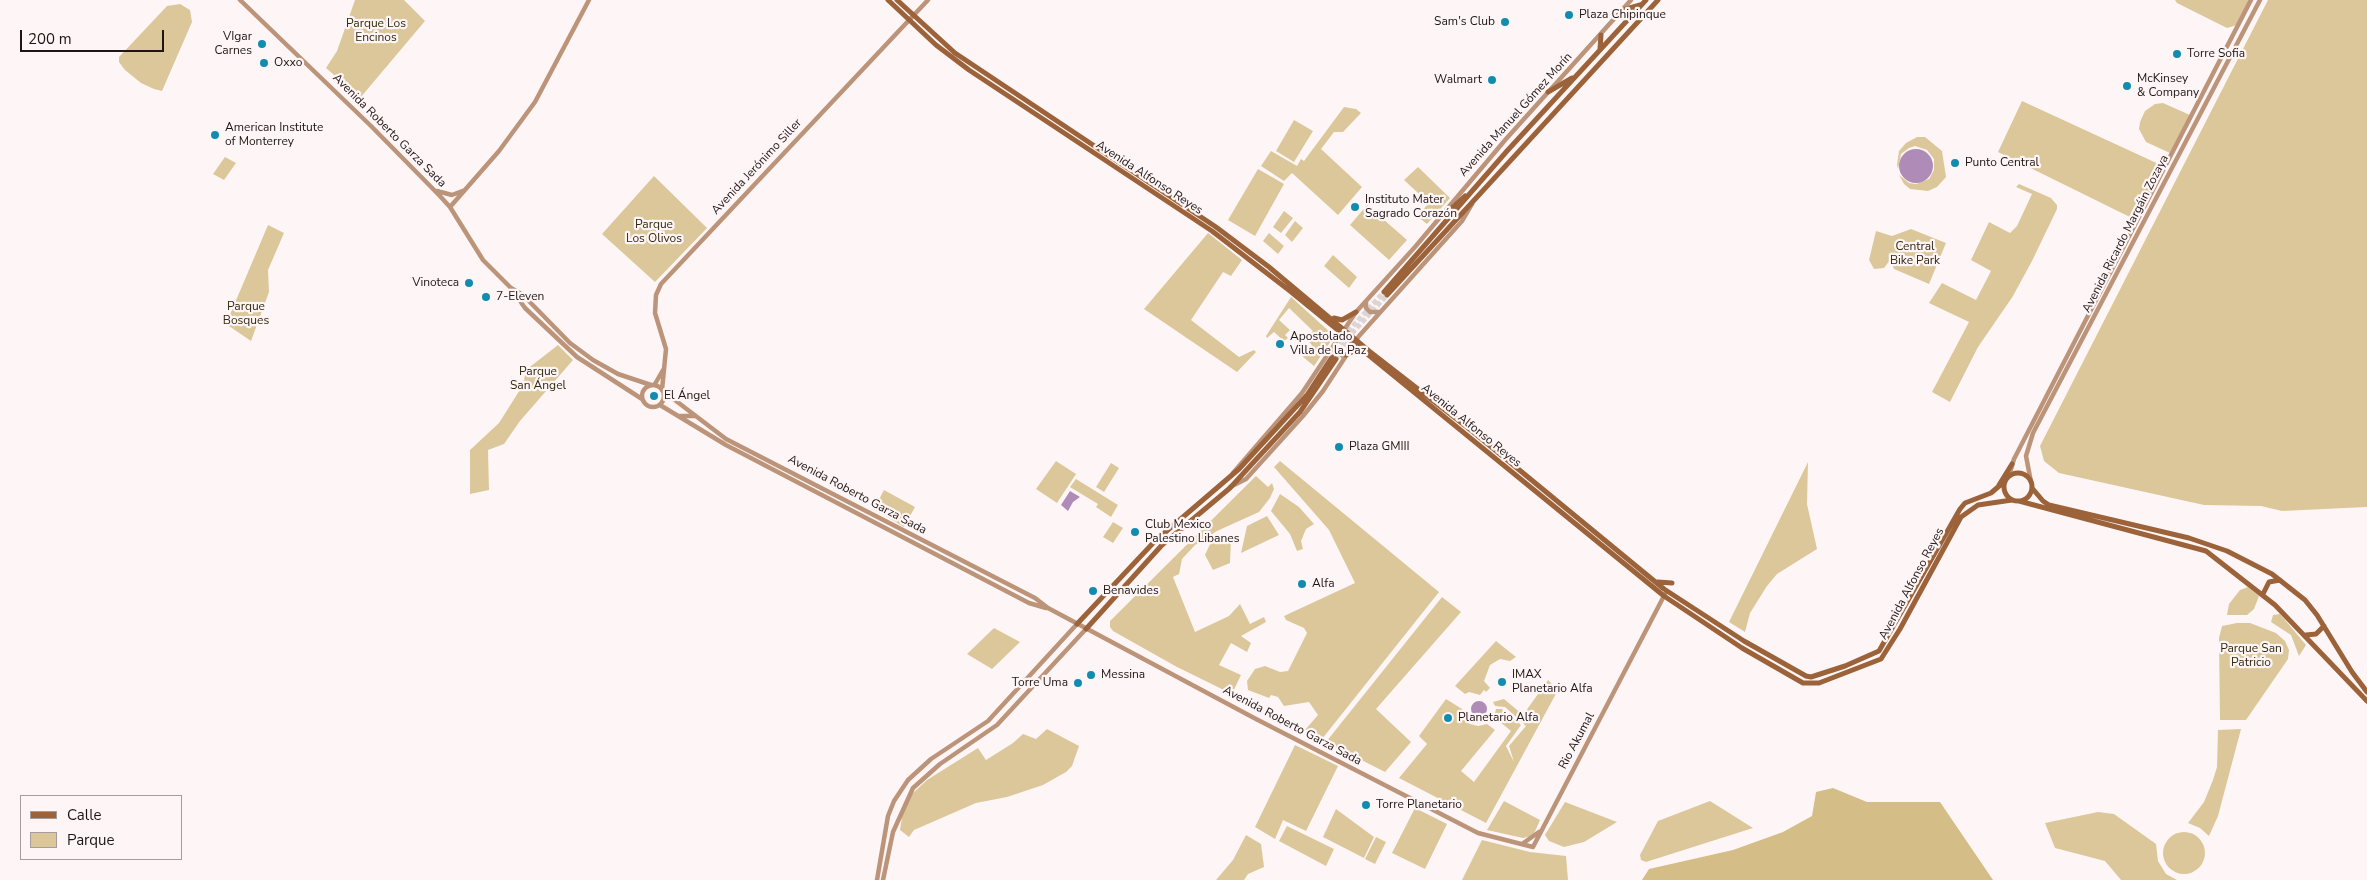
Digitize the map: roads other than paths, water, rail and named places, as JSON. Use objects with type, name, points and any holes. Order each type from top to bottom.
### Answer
[{"type":"main road","name":"Avenida Alfonso Reyes","points":[[888,0],[969,70],[1212,231],[1342,331],[1655,581],[1666,594],[1809,677],[1872,656],[1884,645],[1960,509],[1971,500],[1997,488],[2007,479]]},
{"type":"main road","name":"Avenida Alfonso Reyes","points":[[897,0],[911,19],[955,53],[1216,227],[1331,318],[1342,331]]},
{"type":"main road","name":"Avenida Manuel Gómez Morín","points":[[1645,2],[1600,49],[1474,190],[1385,294],[1473,203],[1658,0]]},
{"type":"main road","points":[[1623,10],[1645,2]]},
{"type":"main road","points":[[1600,49],[1601,35]]},
{"type":"main road","points":[[1548,92],[1575,78]]},
{"type":"main road","points":[[1446,211],[1474,190]]},
{"type":"main road","points":[[1331,318],[1342,320],[1356,312]]},
{"type":"main road","name":"Avenida Alfonso Reyes","points":[[1355,342],[1359,348],[1666,594],[1737,644],[1808,684],[1819,683],[1875,662],[1887,651],[1961,517],[1978,505],[2012,500]]},
{"type":"main road","points":[[1345,357],[1359,348]]},
{"type":"main road","name":"Avenida Manuel Gómez Morín","points":[[1076,624],[1151,545],[1230,479],[1301,402],[1334,358],[1300,412],[1230,488],[1162,545],[1086,629]]},
{"type":"main road","points":[[1997,488],[2012,464]]},
{"type":"main road","points":[[2367,692],[2305,600],[2281,580],[2247,560],[2189,538],[2049,505],[2032,488],[2031,482],[2024,474],[2014,474],[2007,479],[2006,494],[2012,500],[2197,548],[2212,555],[2263,594],[2305,635],[2367,701]]},
{"type":"main road","points":[[2019,501],[2028,496],[2032,488]]},
{"type":"main road","points":[[2263,594],[2268,582],[2281,580]]},
{"type":"main road","points":[[1655,581],[1672,583]]},
{"type":"main road","points":[[1717,631],[1721,626]]},
{"type":"main road","points":[[2305,635],[2316,634],[2324,626]]},
{"type":"main road","points":[[1737,644],[1744,641]]},
{"type":"street","name":"Avenida Roberto Garza Sada","points":[[240,0],[435,190],[450,207],[483,260],[511,288],[525,308],[577,357],[642,399]]},
{"type":"street","points":[[450,207],[499,151],[535,102],[589,0]]},
{"type":"street","name":"Avenida Jerónimo Siller","points":[[663,390],[666,349],[656,314],[656,295],[661,284],[928,0]]},
{"type":"street","name":"Avenida Manuel Gómez Morín","points":[[1230,479],[1240,462],[1302,393],[1342,331],[1366,300],[1631,0]]},
{"type":"street","name":"Avenida Ricardo Margáin Zozaya","points":[[2007,479],[2012,464],[2252,0]]},
{"type":"street","name":"Avenida Ricardo Margáin Zozaya","points":[[2031,482],[2026,456],[2033,434],[2260,0]]},
{"type":"street","points":[[435,190],[452,195],[468,188]]},
{"type":"street","name":"Avenida Manuel Gómez Morín","points":[[1230,488],[1246,479],[1303,416],[1323,391],[1355,342],[1462,221],[1473,203]]},
{"type":"street","name":"Avenida Roberto Garza Sada","points":[[511,288],[523,295],[570,343],[593,360],[618,374],[653,385]]},
{"type":"street","points":[[1366,300],[1366,308],[1370,312],[1381,311]]},
{"type":"street","points":[[1330,349],[1339,351],[1345,357]]},
{"type":"street","points":[[653,385],[663,390],[664,397],[660,404],[650,406],[642,399],[642,391],[653,385],[664,369]]},
{"type":"street","name":"Avenida Roberto Garza Sada","points":[[663,390],[718,434],[1035,598],[1076,624],[1467,828],[1487,837],[1533,847]]},
{"type":"street","name":"Avenida Roberto Garza Sada","points":[[660,404],[711,437],[1029,603],[1048,608]]},
{"type":"street","points":[[677,416],[696,416]]},
{"type":"street","points":[[711,437],[720,438],[732,445],[738,445],[741,450],[756,458],[759,462]]},
{"type":"street","name":"Rio Akumal","points":[[1533,847],[1666,594]]},
{"type":"street","points":[[877,880],[888,816],[899,793],[917,770],[988,721],[1076,624]]},
{"type":"street","points":[[883,880],[893,832],[909,794],[925,776],[997,725],[1086,629]]},
{"type":"street","points":[[888,816],[898,819]]},
{"type":"street","points":[[1522,844],[1540,831]]},
{"type":"tunnel","points":[[1332,357],[1351,328],[1384,292]]},
{"type":"tunnel","points":[[1336,359],[1354,331],[1387,295]]},
{"type":"place","name":"Plaza Chipinque","points":[[1569,15]]},
{"type":"place","name":"Sam's Club","points":[[1505,22]]},
{"type":"place","name":"VIgar Carnes","points":[[262,44]]},
{"type":"place","name":"Torre Sofia","points":[[2177,54]]},
{"type":"place","name":"Oxxo","points":[[264,63]]},
{"type":"place","name":"Walmart","points":[[1492,80]]},
{"type":"place","name":"McKinsey & Company","points":[[2127,86]]},
{"type":"place","name":"American Institute of Monterrey","points":[[215,135]]},
{"type":"place","name":"Punto Central","points":[[1955,163]]},
{"type":"place","name":"Instituto Mater Sagrado Corazón","points":[[1355,207]]},
{"type":"place","name":"Vinoteca","points":[[469,283]]},
{"type":"place","name":"7-Eleven","points":[[486,297]]},
{"type":"place","name":"Apostolado Villa de la Paz","points":[[1280,344]]},
{"type":"place","name":"El Ángel","points":[[654,396]]},
{"type":"place","name":"Plaza GMIII","points":[[1339,447]]},
{"type":"place","name":"Club Mexico Palestino Libanes","points":[[1135,532]]},
{"type":"place","name":"Alfa","points":[[1302,584]]},
{"type":"place","name":"Benavides","points":[[1093,591]]},
{"type":"place","name":"Messina","points":[[1091,675]]},
{"type":"place","name":"IMAX Planetario Alfa","points":[[1502,682]]},
{"type":"place","name":"Torre Uma","points":[[1078,683]]},
{"type":"place","name":"Planetario Alfa","points":[[1448,718]]},
{"type":"place","name":"Torre Planetario","points":[[1366,805]]},
{"type":"park label","name":"Parque Los Encinos","points":[[376,31]]},
{"type":"park label","name":"Parque Los Olivos","points":[[654,232]]},
{"type":"park label","name":"Central Bike Park","points":[[1915,254]]},
{"type":"park label","name":"Parque Bosques","points":[[246,314]]},
{"type":"park label","name":"Parque San Ángel","points":[[538,379]]},
{"type":"park label","name":"Parque San Patricio","points":[[2251,656]]}]
